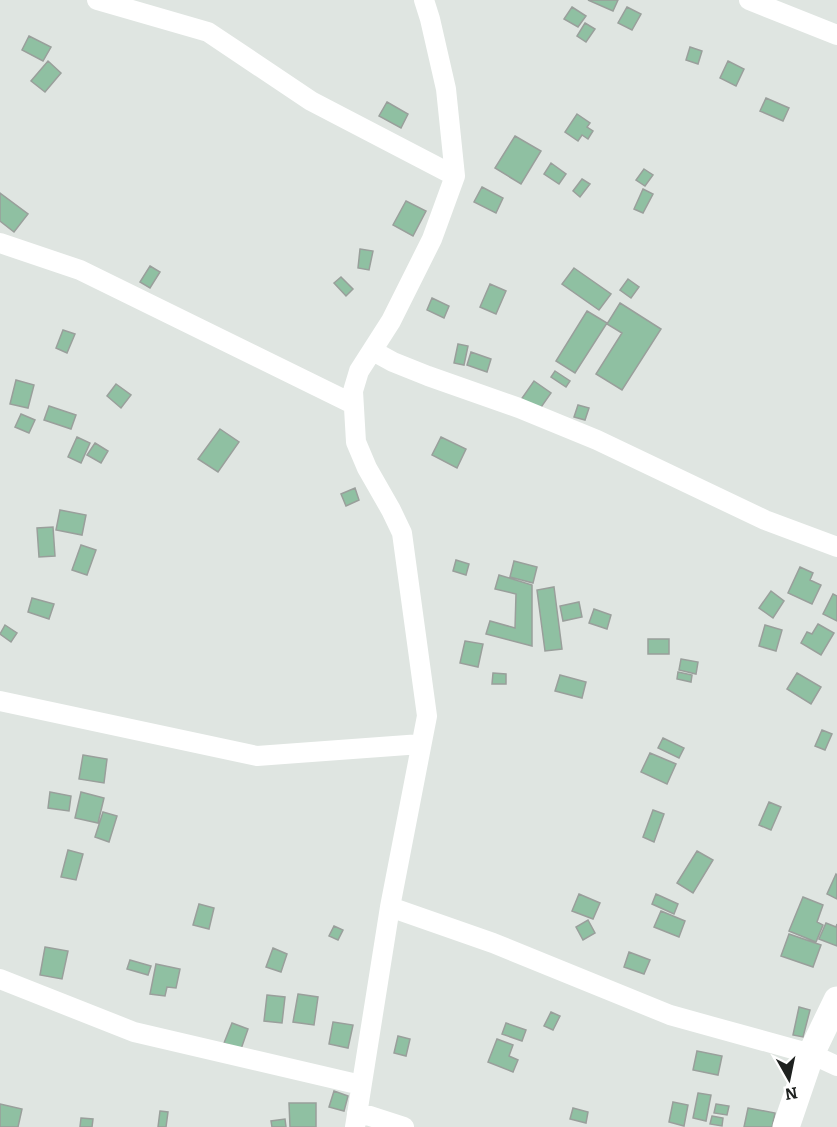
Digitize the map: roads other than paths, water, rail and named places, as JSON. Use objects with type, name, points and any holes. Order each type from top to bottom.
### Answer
[{"type":"street","points":[[97,0],[208,32],[312,101],[455,176]]},
{"type":"street","points":[[404,1127],[370,1116],[356,1120],[390,907],[427,716],[402,533],[367,468],[356,442],[352,391],[359,371],[392,321],[432,239],[455,176],[446,89],[430,19],[423,0]]},
{"type":"street","points":[[749,0],[837,35]]},
{"type":"street","points":[[0,243],[80,270],[353,404]]},
{"type":"street","points":[[373,351],[428,376],[519,408],[597,440],[765,520],[837,547]]},
{"type":"street","points":[[0,701],[257,756],[421,744]]},
{"type":"street","points":[[390,907],[493,943],[670,1015],[811,1054],[837,1066]]},
{"type":"street","points":[[0,979],[134,1032],[361,1084]]},
{"type":"street","points":[[786,1127],[811,1054],[837,1000]]}]
